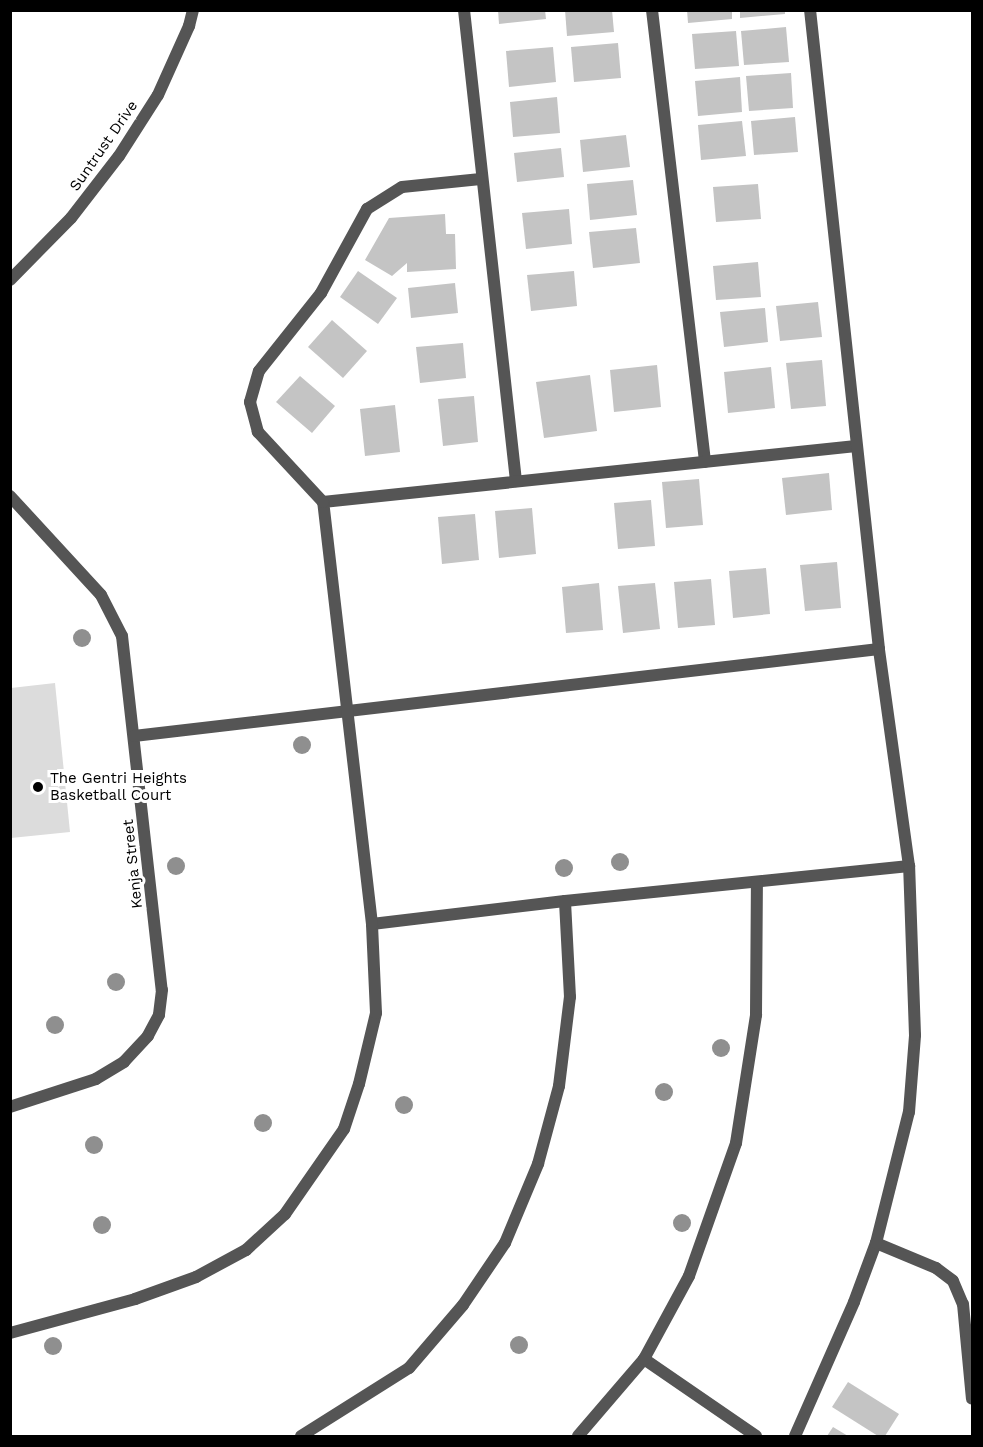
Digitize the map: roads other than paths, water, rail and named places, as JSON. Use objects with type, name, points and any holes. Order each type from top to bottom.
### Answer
[{"type":"street","name":"Suntrust Drive","points":[[10,280],[71,218],[119,156],[158,95],[189,26],[193,10]]},
{"type":"street","points":[[464,10],[516,481]]},
{"type":"street","points":[[652,10],[705,462]]},
{"type":"street","points":[[795,1437],[850,1312],[876,1243],[909,1112],[915,1035],[909,866],[879,649],[810,10]]},
{"type":"street","points":[[10,1333],[135,1299],[196,1277],[246,1250],[285,1214],[344,1129],[359,1084],[376,1013],[372,924],[323,502],[258,432],[250,402],[259,371],[321,292],[367,209],[402,187],[481,179]]},
{"type":"street","points":[[323,502],[856,446]]},
{"type":"street","name":"Kenja Street","points":[[10,496],[101,595],[122,636],[162,990],[159,1015],[148,1036],[124,1062],[96,1079],[10,1107]]},
{"type":"street","points":[[134,736],[879,649]]},
{"type":"street","points":[[372,924],[565,901],[909,866]]},
{"type":"street","points":[[578,1437],[644,1359],[689,1276],[736,1143],[756,1015],[757,882]]},
{"type":"street","points":[[301,1437],[410,1368],[463,1305],[505,1243],[538,1164],[559,1086],[570,997],[565,901]]},
{"type":"street","points":[[876,1243],[936,1268],[953,1281],[963,1304],[972,1399]]},
{"type":"street","points":[[644,1359],[756,1437]]},
{"type":"place","name":"The Gentri Heights Basketball Court","points":[[38,787]]}]
